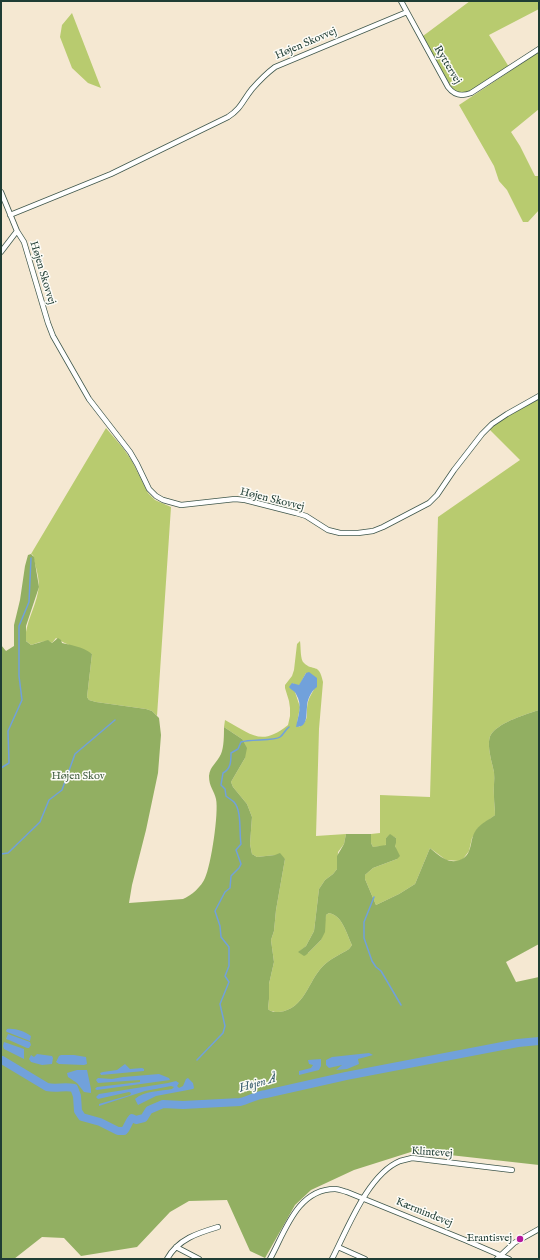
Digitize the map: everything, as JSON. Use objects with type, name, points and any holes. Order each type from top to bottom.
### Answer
[{"type":"street","name":"Ryttervej","points":[[401,1],[448,87],[455,94],[466,95],[471,93],[539,49]]},
{"type":"street","name":"Højen Skovvej","points":[[10,215],[111,174],[228,117],[237,111],[252,89],[275,67],[407,12]]},
{"type":"street","points":[[1,192],[17,231]]},
{"type":"street","name":"Højen Skovvej","points":[[1,252],[17,231],[24,242],[53,336],[89,400],[130,452],[149,489],[156,496],[172,503],[181,505],[235,499],[245,500],[301,514],[328,530],[346,533],[373,531],[429,503],[437,495],[458,464],[492,424],[506,414],[539,396]]},
{"type":"street","name":"Klintevej","points":[[332,1259],[363,1198],[373,1183],[382,1173],[400,1161],[412,1158],[512,1170]]},
{"type":"street","name":"Kærmindevej","points":[[270,1259],[296,1210],[304,1200],[314,1194],[335,1189],[363,1198],[501,1254]]},
{"type":"street","points":[[167,1259],[176,1247],[187,1238],[197,1233],[218,1227]]},
{"type":"street","points":[[497,1259],[514,1243],[539,1229]]},
{"type":"street","points":[[176,1247],[200,1259]]},
{"type":"street","points":[[338,1247],[365,1259]]},
{"type":"street","points":[[501,1254],[509,1259]]},
{"type":"green space","points":[[470,1],[539,1],[539,9],[489,35],[509,67],[468,92],[458,93],[452,89],[423,36]]},
{"type":"green space","points":[[72,13],[101,88],[88,83],[72,68],[60,37],[62,25]]},
{"type":"green space","points":[[539,52],[539,109],[511,132],[535,176],[539,176],[539,210],[528,222],[523,222],[507,190],[499,181],[494,166],[459,105]]},
{"type":"green space","points":[[539,399],[539,710],[507,722],[492,733],[489,746],[494,772],[495,815],[478,828],[472,838],[469,851],[463,859],[459,861],[446,860],[430,848],[415,884],[399,894],[376,905],[365,879],[365,875],[373,868],[397,859],[395,845],[396,838],[390,835],[386,838],[387,844],[384,846],[373,847],[371,843],[371,834],[380,833],[380,795],[430,797],[438,517],[520,460],[489,429],[494,424]]},
{"type":"green space","points":[[106,428],[132,461],[148,493],[155,500],[171,507],[157,716],[152,711],[146,709],[89,700],[87,697],[92,654],[56,638],[52,643],[49,641],[31,645],[25,640],[27,627],[37,598],[39,587],[33,555],[31,554]]},
{"type":"green space","name":"Højen Skov","points":[[31,554],[34,557],[39,587],[26,626],[26,641],[31,645],[48,640],[52,643],[58,638],[62,643],[88,651],[92,654],[87,697],[89,700],[146,709],[152,711],[159,718],[161,735],[158,773],[129,903],[183,899],[199,887],[207,872],[214,839],[217,806],[209,776],[222,751],[224,727],[242,739],[247,748],[245,758],[231,782],[233,787],[247,804],[252,817],[250,844],[252,854],[257,857],[280,853],[285,859],[274,931],[271,940],[274,962],[269,984],[268,1009],[272,1011],[279,1012],[288,1010],[295,1006],[305,994],[323,966],[349,949],[352,945],[341,921],[329,913],[326,915],[325,932],[321,940],[306,955],[304,956],[298,952],[306,946],[314,931],[319,889],[325,880],[337,869],[337,856],[344,844],[346,834],[371,834],[371,843],[373,847],[386,845],[386,838],[390,834],[396,838],[395,846],[400,856],[397,859],[373,868],[365,875],[365,879],[376,905],[399,894],[415,884],[430,848],[441,857],[448,860],[456,861],[462,859],[469,851],[473,835],[476,830],[495,815],[494,772],[489,746],[492,733],[507,722],[539,710],[539,944],[506,962],[516,982],[539,977],[539,1165],[414,1151],[354,1170],[311,1190],[295,1205],[265,1258],[250,1251],[227,1200],[189,1201],[170,1212],[137,1247],[81,1256],[64,1238],[42,1237],[14,1259],[1,1259],[1,645],[6,651],[14,646],[14,625],[20,600],[25,566],[28,555]]},
{"type":"green space","points":[[300,641],[301,656],[303,661],[307,666],[315,668],[320,672],[323,682],[319,729],[316,836],[346,834],[344,844],[338,852],[337,869],[325,880],[319,889],[314,931],[306,946],[300,951],[308,953],[321,940],[326,915],[329,913],[341,921],[352,945],[349,949],[323,966],[305,994],[295,1006],[288,1010],[276,1012],[268,1009],[269,984],[274,962],[271,940],[274,931],[285,859],[275,855],[257,857],[252,854],[250,844],[252,817],[247,804],[233,787],[231,782],[245,758],[242,739],[224,727],[225,720],[249,734],[263,737],[279,732],[288,725],[290,708],[285,685],[292,676],[294,670],[297,644]],"holes":[[[306,673],[315,687],[307,706],[306,719],[299,727],[297,723],[300,707],[292,683],[299,686]]]},
{"type":"water","points":[[309,672],[317,678],[317,687],[311,693],[307,704],[306,720],[303,725],[296,727],[299,702],[295,693],[289,687],[292,683],[299,685],[306,673]]},
{"type":"water","points":[[7,1029],[16,1029],[31,1036],[30,1041],[7,1032]]},
{"type":"water","points":[[8,1034],[30,1042],[31,1045],[27,1048],[6,1039]]},
{"type":"water","points":[[4,1042],[24,1049],[24,1059],[4,1049]]},
{"type":"water","points":[[369,1053],[373,1055],[358,1059],[359,1064],[347,1069],[336,1070],[342,1065],[329,1068],[326,1065],[326,1060],[332,1057]]},
{"type":"water","points":[[37,1054],[52,1056],[52,1064],[42,1065],[31,1062],[29,1059],[31,1055],[34,1057]]},
{"type":"water","points":[[61,1055],[86,1057],[87,1064],[59,1064],[56,1062]]},
{"type":"water","points":[[321,1059],[321,1066],[319,1070],[299,1075],[299,1071],[311,1068],[313,1065],[309,1064],[308,1060]]},
{"type":"water","points":[[125,1064],[130,1069],[142,1068],[144,1071],[101,1075],[100,1073],[117,1070]]},
{"type":"water","points":[[77,1070],[87,1070],[91,1093],[84,1092],[77,1083],[68,1077],[67,1073]]},
{"type":"water","points":[[159,1074],[169,1078],[170,1080],[97,1090],[95,1089],[97,1087],[140,1082],[140,1080],[98,1083],[96,1080],[98,1078],[112,1079]]},
{"type":"water","points":[[188,1078],[193,1083],[193,1089],[156,1096],[138,1105],[135,1099],[143,1094],[172,1089],[174,1087],[171,1086],[145,1091],[99,1106],[99,1104],[130,1095],[131,1093],[129,1092],[98,1099],[96,1097],[99,1094],[176,1081],[179,1083],[177,1086],[179,1088],[183,1086]]},
{"type":"waterway","points":[[1,768],[9,763],[8,731],[22,700],[19,676],[19,626],[29,602],[31,558]]},
{"type":"waterway","points":[[1,854],[8,853],[40,822],[49,800],[62,790],[75,754],[115,720]]},
{"type":"waterway","points":[[197,1060],[223,1033],[225,1026],[220,1004],[229,982],[225,976],[229,966],[229,947],[221,937],[220,926],[215,911],[225,892],[230,888],[231,876],[241,864],[236,850],[241,844],[238,811],[237,806],[226,796],[225,789],[221,785],[223,773],[229,767],[231,762],[231,753],[238,749],[241,742],[277,738],[280,737],[289,727]]},
{"type":"waterway","points":[[374,897],[364,922],[364,938],[372,961],[381,971],[401,1005]]},
{"type":"waterway","name":"Højen Å","points":[[2,1060],[47,1087],[74,1088],[77,1096],[78,1111],[82,1117],[100,1122],[118,1131],[124,1131],[132,1118],[136,1120],[144,1118],[149,1110],[163,1104],[183,1105],[240,1102],[262,1095],[346,1076],[518,1043],[539,1041]]},
{"type":"place","name":"Erantisvej","points":[[520,1239]]}]
